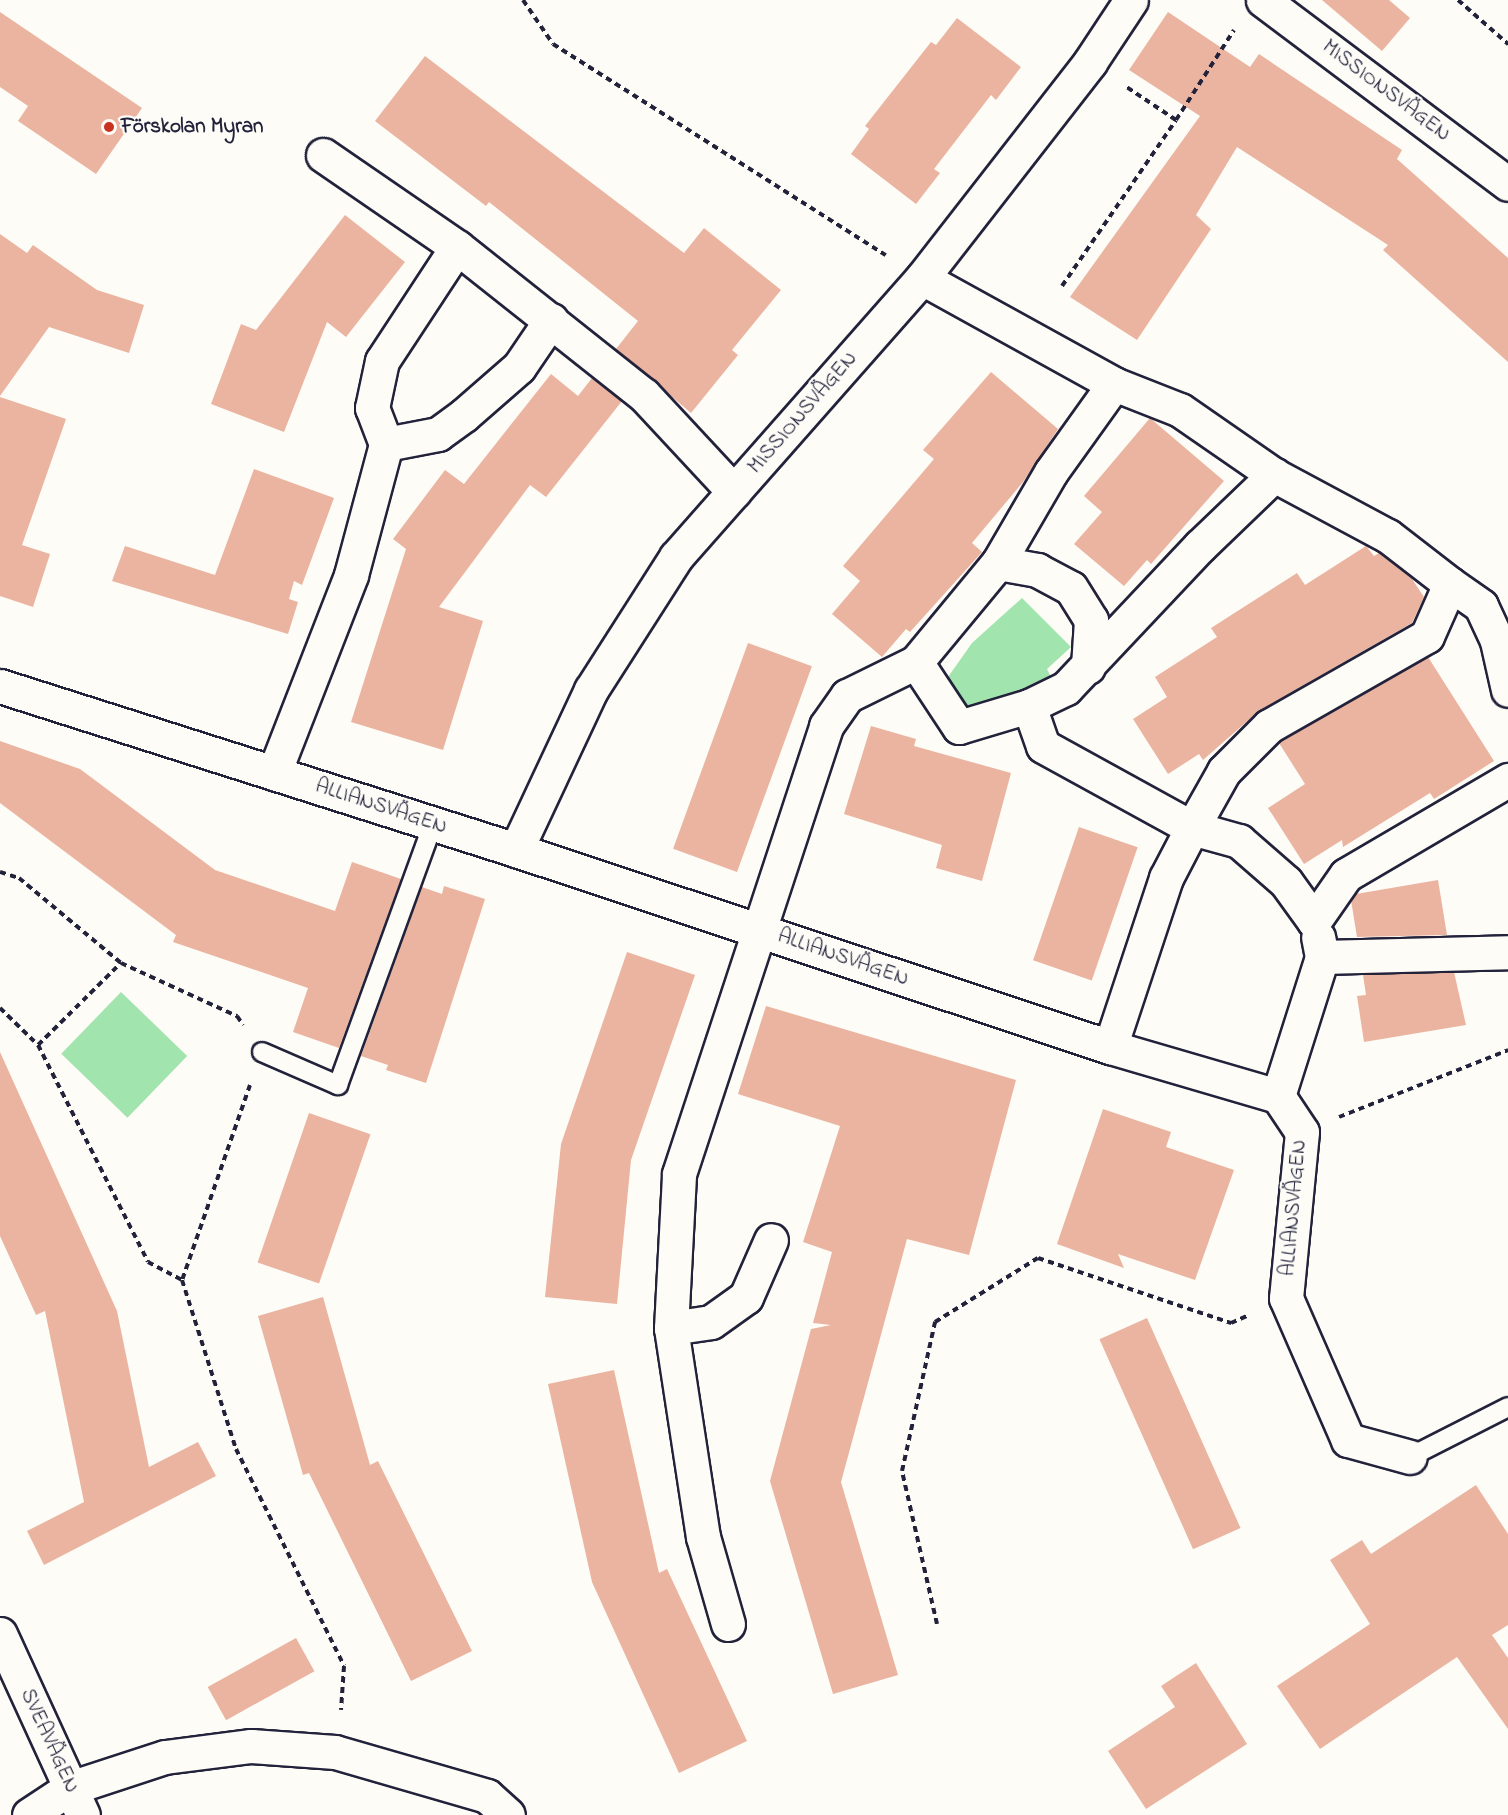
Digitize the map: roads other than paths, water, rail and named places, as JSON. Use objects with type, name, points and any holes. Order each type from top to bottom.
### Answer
[{"type":"street","name":"MISSIONSVÄGEN","points":[[516,850],[591,690],[676,557],[922,278],[1090,62],[1131,0]]},
{"type":"street","name":"MISSIONSVÄGEN","points":[[1251,10],[1508,184]]},
{"type":"street","points":[[323,155],[457,247],[644,395],[734,492]]},
{"type":"street","points":[[274,773],[351,575],[386,444],[372,408],[382,361],[457,247]]},
{"type":"street","points":[[922,278],[1114,384],[1180,410],[1274,475],[1388,536],[1481,606],[1497,641],[1508,690]]},
{"type":"street","points":[[386,444],[438,434],[464,415],[519,367],[550,320]]},
{"type":"street","points":[[728,1624],[703,1537],[671,1328],[679,1174],[757,930],[826,726],[848,696],[916,662],[998,563],[1051,472],[1114,384]]},
{"type":"street","points":[[916,662],[960,727],[1029,706],[1066,688],[1200,546],[1274,475]]},
{"type":"street","points":[[998,563],[1037,570],[1071,588],[1091,620],[1088,666]]},
{"type":"street","points":[[1110,1047],[1166,879],[1224,771],[1269,726],[1427,636],[1450,584]]},
{"type":"street","name":"ALLIANSVÄGEN","points":[[0,686],[516,850],[1110,1047],[1278,1096],[1302,1132],[1286,1298],[1348,1440],[1410,1457]]},
{"type":"street","points":[[1029,706],[1043,746],[1192,828],[1239,841],[1287,882],[1314,921],[1322,957],[1278,1096]]},
{"type":"street","points":[[1314,921],[1346,875],[1508,780]]},
{"type":"street","points":[[1322,957],[1508,952]]},
{"type":"street","points":[[671,1328],[711,1322],[746,1297],[771,1240]]},
{"type":"street","name":"SVEAVÄGEN","points":[[0,1634],[76,1801]]},
{"type":"street","points":[[29,1815],[76,1801],[165,1757],[251,1746],[335,1752],[487,1796],[508,1815]]},
{"type":"lane","points":[[262,1052],[338,1085],[433,824]]},
{"type":"lane","points":[[1410,1457],[1508,1407]]},
{"type":"place","name":"Förskolan Myran","points":[[109,127]]}]
